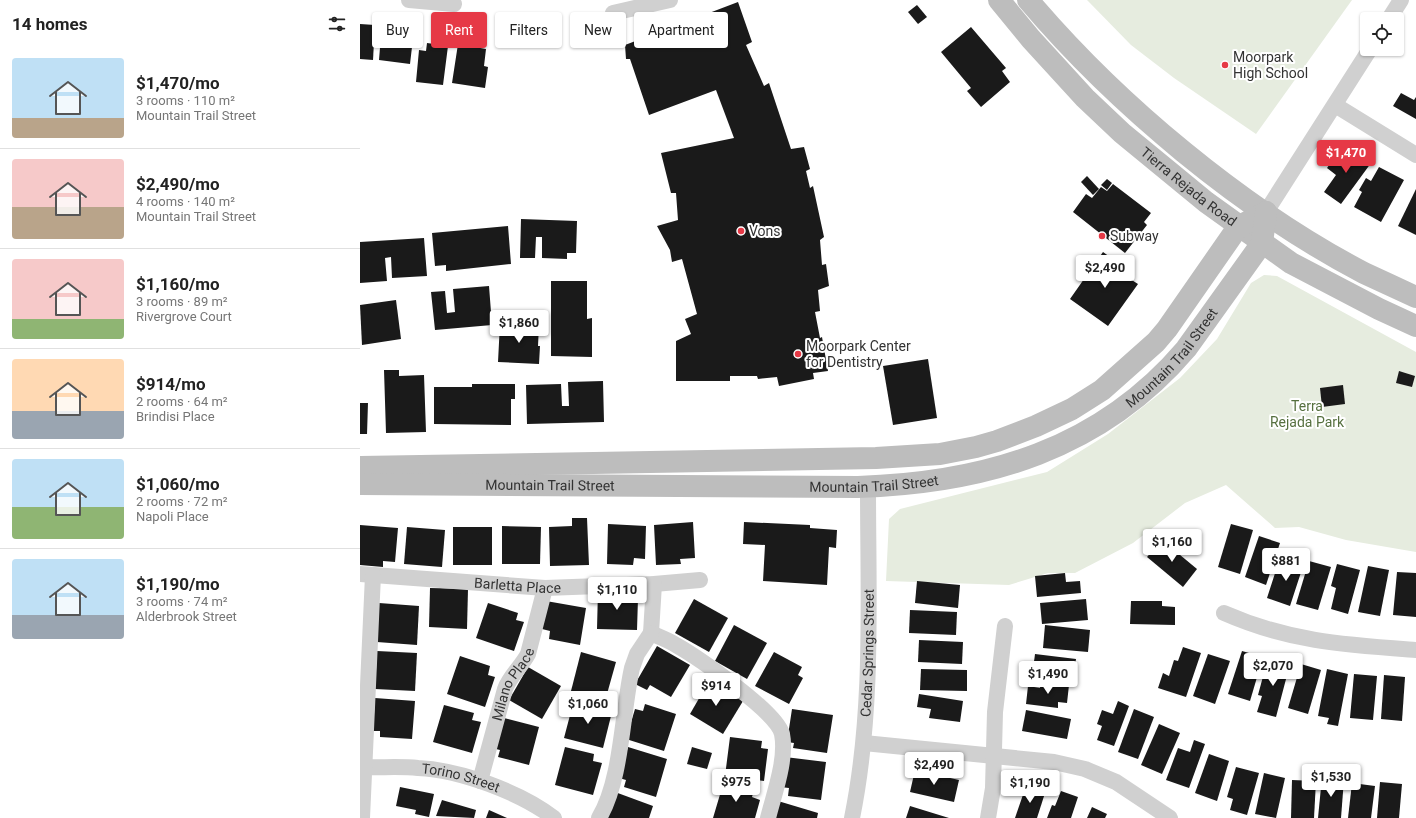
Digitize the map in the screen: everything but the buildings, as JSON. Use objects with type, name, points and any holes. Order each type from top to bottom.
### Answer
[{"type":"street","points":[[409,0],[454,4]]},
{"type":"street","points":[[621,12],[670,0]]},
{"type":"street","name":"Tierra Rejada Road","points":[[999,0],[1075,87],[1122,133],[1238,227],[1291,263],[1328,283],[1416,326]]},
{"type":"street","name":"Tierra Rejada Road","points":[[1028,0],[1098,75],[1139,113],[1220,180],[1266,212],[1342,261],[1416,297]]},
{"type":"street","points":[[1393,12],[1401,0]]},
{"type":"street","name":"Mountain Trail Street","points":[[360,484],[868,487],[922,484],[964,477],[1028,459],[1085,433],[1109,418],[1173,364],[1186,349],[1262,243],[1266,212],[1366,56]]},
{"type":"street","points":[[1335,105],[1416,155]]},
{"type":"street","name":"Mountain Trail Street","points":[[360,467],[876,458],[940,454],[983,445],[1036,426],[1072,409],[1102,390],[1137,360],[1167,329],[1238,227],[1266,212]]},
{"type":"street","name":"Cedar Springs Street","points":[[852,818],[864,743],[868,674],[868,487]]},
{"type":"street","points":[[362,818],[366,574]]},
{"type":"street","name":"Barletta Place","points":[[366,574],[545,588],[654,584],[700,580]]},
{"type":"street","points":[[599,818],[610,791],[616,765],[632,668],[637,654],[651,632],[654,584]]},
{"type":"street","name":"Milano Place","points":[[480,781],[508,680],[524,662],[528,654],[545,588]]},
{"type":"street","points":[[1224,613],[1257,627],[1312,641],[1337,645],[1416,650]]},
{"type":"street","points":[[988,818],[993,788],[995,712],[1005,626]]},
{"type":"street","points":[[651,632],[676,645],[729,682],[752,700],[774,721],[782,733],[782,755],[768,818]]},
{"type":"street","points":[[864,743],[1054,762],[1085,769],[1116,782],[1170,818]]},
{"type":"street","name":"Torino Street","points":[[363,768],[419,768],[451,772],[480,781],[535,806],[554,818]]},
{"type":"green space","name":"Moorpark High School","points":[[1087,0],[1352,0],[1256,134],[1174,78],[1131,45]]},
{"type":"green space","name":"Terra Rejada Park","points":[[1264,275],[1277,276],[1416,352],[1416,552],[1346,540],[1299,527],[1275,528],[1226,485],[1185,503],[1133,543],[1075,573],[1048,573],[1009,585],[886,581],[889,519],[900,509],[1047,472],[1108,434],[1180,378],[1217,339],[1251,283]]},
{"type":"place","name":"Moorpark High School","points":[[1225,65]]},
{"type":"place","name":"Vons","points":[[741,231]]},
{"type":"place","name":"Subway","points":[[1102,236]]},
{"type":"place","name":"Moorpark Center for Dentistry","points":[[798,354]]}]
